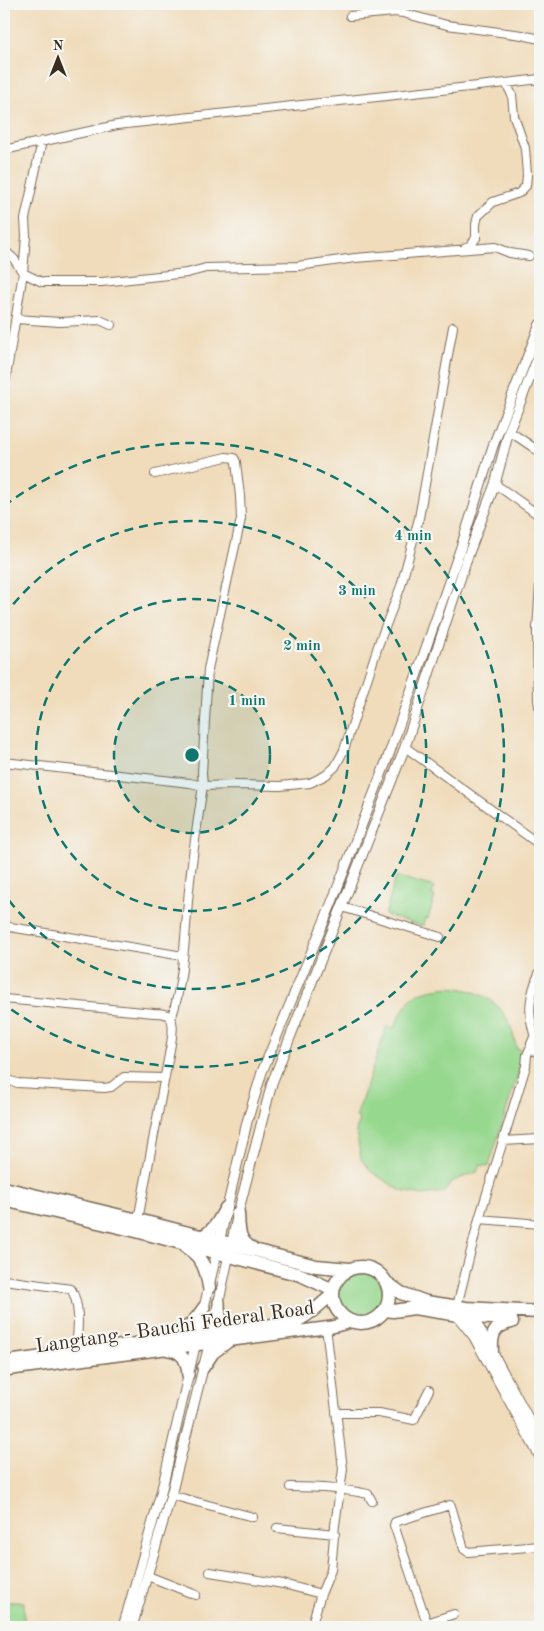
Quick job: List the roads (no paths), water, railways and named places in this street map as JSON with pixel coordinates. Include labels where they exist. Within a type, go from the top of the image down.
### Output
[{"type":"highway","points":[[4,1188],[201,1237],[218,1247]]},
{"type":"highway","points":[[4,1200],[178,1242],[231,1250],[301,1275],[333,1292]]},
{"type":"highway","points":[[201,1237],[215,1228],[232,1210],[241,1239],[246,1245],[255,1250],[316,1266],[350,1269],[364,1267],[372,1269],[378,1272],[387,1283],[412,1298],[463,1312],[540,1312]]},
{"type":"highway","points":[[178,1242],[202,1260],[208,1287]]},
{"type":"highway","points":[[231,1250],[255,1250]]},
{"type":"highway","points":[[350,1269],[339,1277],[333,1292],[333,1302],[340,1314],[351,1322],[370,1322],[385,1310],[389,1297],[387,1283]]},
{"type":"highway","points":[[385,1310],[393,1311],[414,1308],[540,1320]]},
{"type":"highway","points":[[492,1352],[494,1331],[499,1326],[522,1319]]},
{"type":"main road","name":"Langtang - Bauchi Federal Road","points":[[236,1334],[297,1321],[311,1313],[333,1292]]},
{"type":"main road","points":[[203,1368],[218,1348],[236,1334],[224,1324],[219,1313],[219,1302]]},
{"type":"main road","points":[[165,1339],[192,1324],[204,1307]]},
{"type":"main road","points":[[463,1312],[492,1352],[540,1441]]},
{"type":"main road","points":[[463,1312],[474,1336],[540,1456]]},
{"type":"main road","name":"Langtang - Bauchi Federal Road","points":[[4,1370],[158,1349],[211,1337],[326,1327],[351,1322]]},
{"type":"main road","name":"Langtang - Bauchi Federal Road","points":[[4,1362],[165,1339],[197,1339]]},
{"type":"main road","points":[[158,1349],[172,1350],[182,1355],[188,1365],[188,1375]]},
{"type":"street","points":[[350,16],[403,13],[447,25],[522,34],[540,39]]},
{"type":"street","points":[[4,150],[117,125],[540,79]]},
{"type":"street","points":[[459,250],[470,246],[476,238],[478,216],[493,202],[519,193],[526,186],[525,148],[514,116],[512,95],[506,84]]},
{"type":"street","points":[[4,389],[23,273],[26,236],[25,219],[42,141]]},
{"type":"street","points":[[4,250],[14,259],[23,273],[42,282],[109,282],[186,273],[206,268],[298,266],[355,258],[495,247],[510,253],[530,256]]},
{"type":"street","points":[[16,319],[60,322],[100,320],[111,325]]},
{"type":"street","points":[[132,1627],[171,1495],[211,1337],[231,1250],[232,1210],[247,1122],[262,1072],[332,902],[395,741],[493,446],[540,324]]},
{"type":"street","points":[[4,762],[203,786],[280,786],[310,783],[326,775],[335,767],[344,750],[400,586],[419,518],[453,327]]},
{"type":"street","points":[[123,1627],[162,1493],[218,1247],[232,1210],[272,1083],[404,746],[466,561],[495,484],[509,431],[540,352]]},
{"type":"street","points":[[509,431],[540,452]]},
{"type":"street","points":[[155,474],[226,457],[234,458],[240,496],[241,519],[208,669],[202,772],[203,786],[191,869],[183,956],[177,997],[171,1019]]},
{"type":"street","points":[[495,484],[540,516]]},
{"type":"street","points":[[540,585],[537,629],[538,700],[540,712]]},
{"type":"street","points":[[395,741],[540,845]]},
{"type":"street","points":[[342,907],[440,937]]},
{"type":"street","points":[[4,926],[183,956]]},
{"type":"street","points":[[537,1036],[530,1035],[532,1025],[530,1009],[531,998],[540,971]]},
{"type":"street","points":[[4,999],[154,1013],[167,1015],[171,1019],[173,1025],[172,1044],[138,1220]]},
{"type":"street","points":[[463,1312],[480,1219],[526,1066],[531,1042],[537,1036]]},
{"type":"street","points":[[531,1046],[534,1050],[540,1052]]},
{"type":"street","points":[[526,1066],[540,1052]]},
{"type":"street","points":[[4,1074],[18,1084],[104,1088],[111,1087],[124,1077],[165,1078]]},
{"type":"street","points":[[503,1141],[540,1138]]},
{"type":"street","points":[[480,1219],[540,1224]]},
{"type":"street","points":[[4,1280],[71,1289],[75,1295],[78,1312],[76,1352]]},
{"type":"street","points":[[311,1627],[321,1594],[332,1570],[343,1469],[326,1327]]},
{"type":"street","points":[[336,1413],[379,1413],[414,1420],[429,1390]]},
{"type":"street","points":[[290,1487],[324,1487],[350,1490],[368,1494],[372,1501]]},
{"type":"street","points":[[162,1493],[253,1517]]},
{"type":"street","points":[[454,1614],[430,1622],[426,1620],[398,1538],[395,1522],[450,1506],[464,1549],[468,1552],[540,1546]]},
{"type":"street","points":[[277,1528],[335,1534]]},
{"type":"street","points":[[210,1572],[283,1584],[321,1594]]},
{"type":"street","points":[[148,1576],[196,1595]]}]
